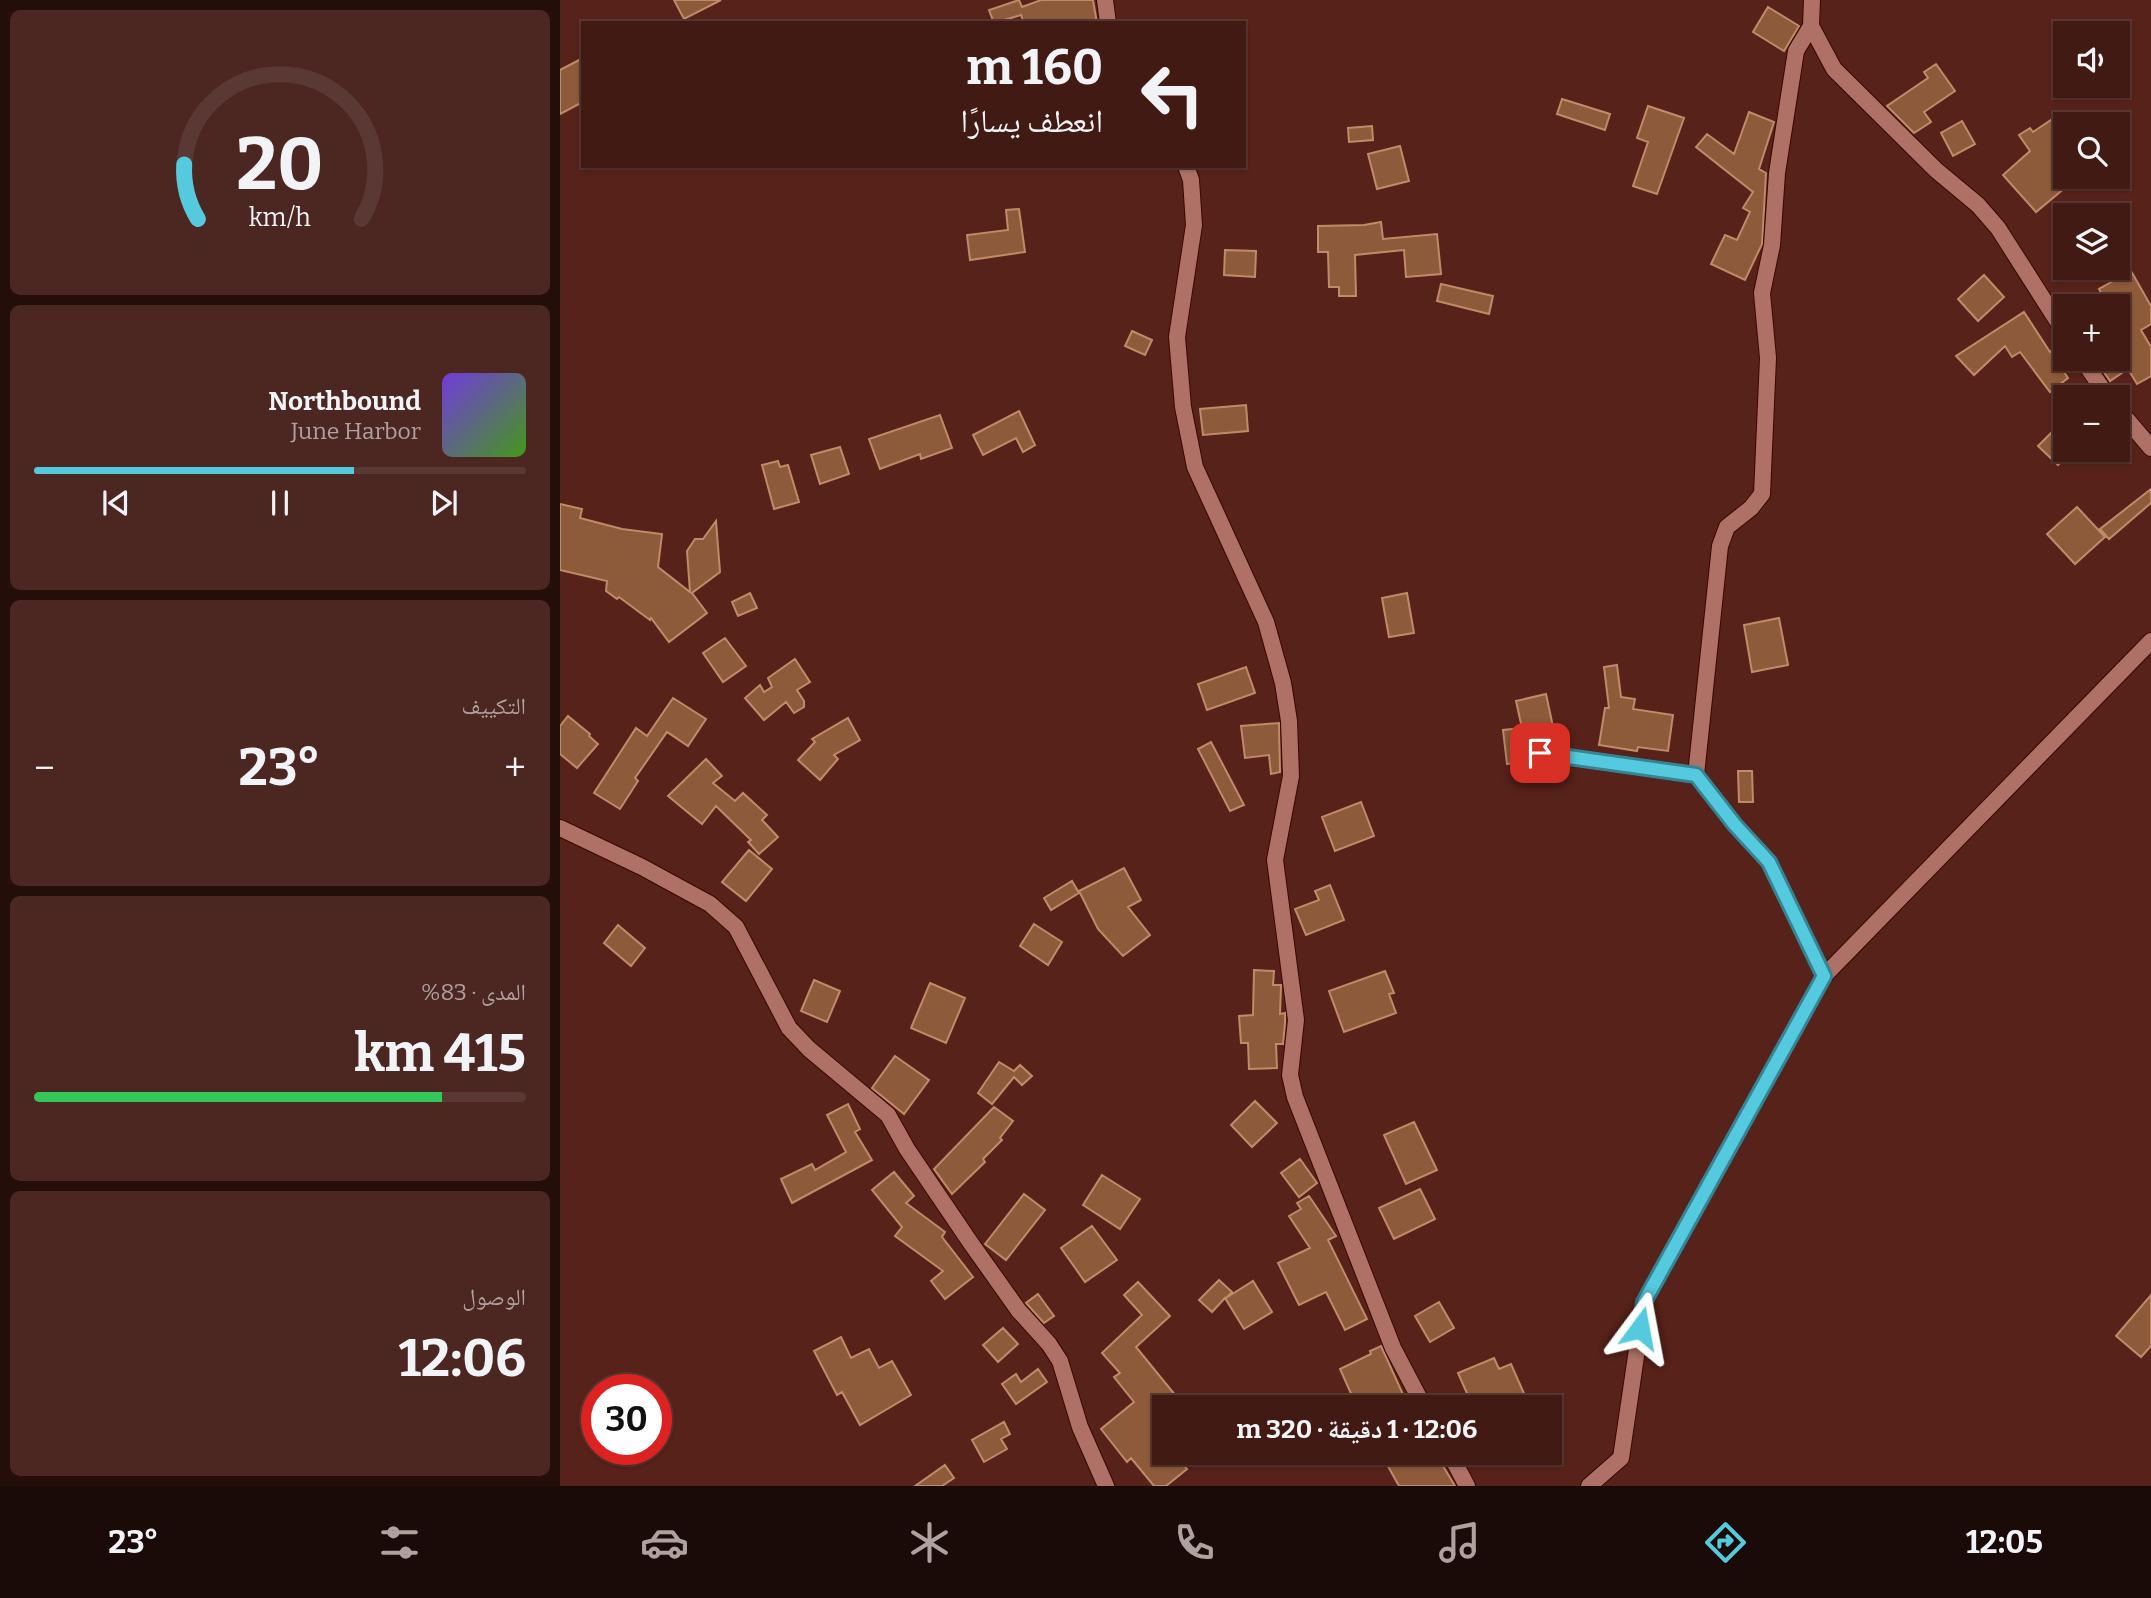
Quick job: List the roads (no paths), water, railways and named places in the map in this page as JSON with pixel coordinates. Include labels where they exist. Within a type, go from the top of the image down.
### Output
[{"type":"street","points":[[1105,0],[1108,21]]},
{"type":"street","points":[[1812,0],[1811,26],[1796,51],[1777,173],[1772,245],[1762,293],[1768,358],[1762,494],[1751,508],[1727,527],[1720,546],[1696,775],[1735,825],[1769,862],[1824,976]]},
{"type":"street","points":[[1811,26],[1834,69],[1936,170],[1979,205],[1998,228],[2053,314]]},
{"type":"street","points":[[1187,168],[1191,180],[1194,225],[1177,337],[1183,407],[1195,467],[1266,622],[1283,683],[1289,721],[1291,776],[1275,860],[1296,1020],[1290,1075],[1295,1097],[1393,1348],[1418,1395]]},
{"type":"street","points":[[2130,423],[2151,448]]},
{"type":"street","points":[[1589,1486],[1621,1458],[1644,1302],[1824,976],[2151,641]]},
{"type":"street","points":[[1540,753],[1696,775]]},
{"type":"street","points":[[560,828],[642,867],[710,904],[736,927],[789,1028],[809,1049],[888,1115],[907,1149],[1018,1311],[1049,1344],[1060,1361],[1080,1427],[1106,1486]]},
{"type":"street","points":[[1456,1465],[1467,1486]]}]
